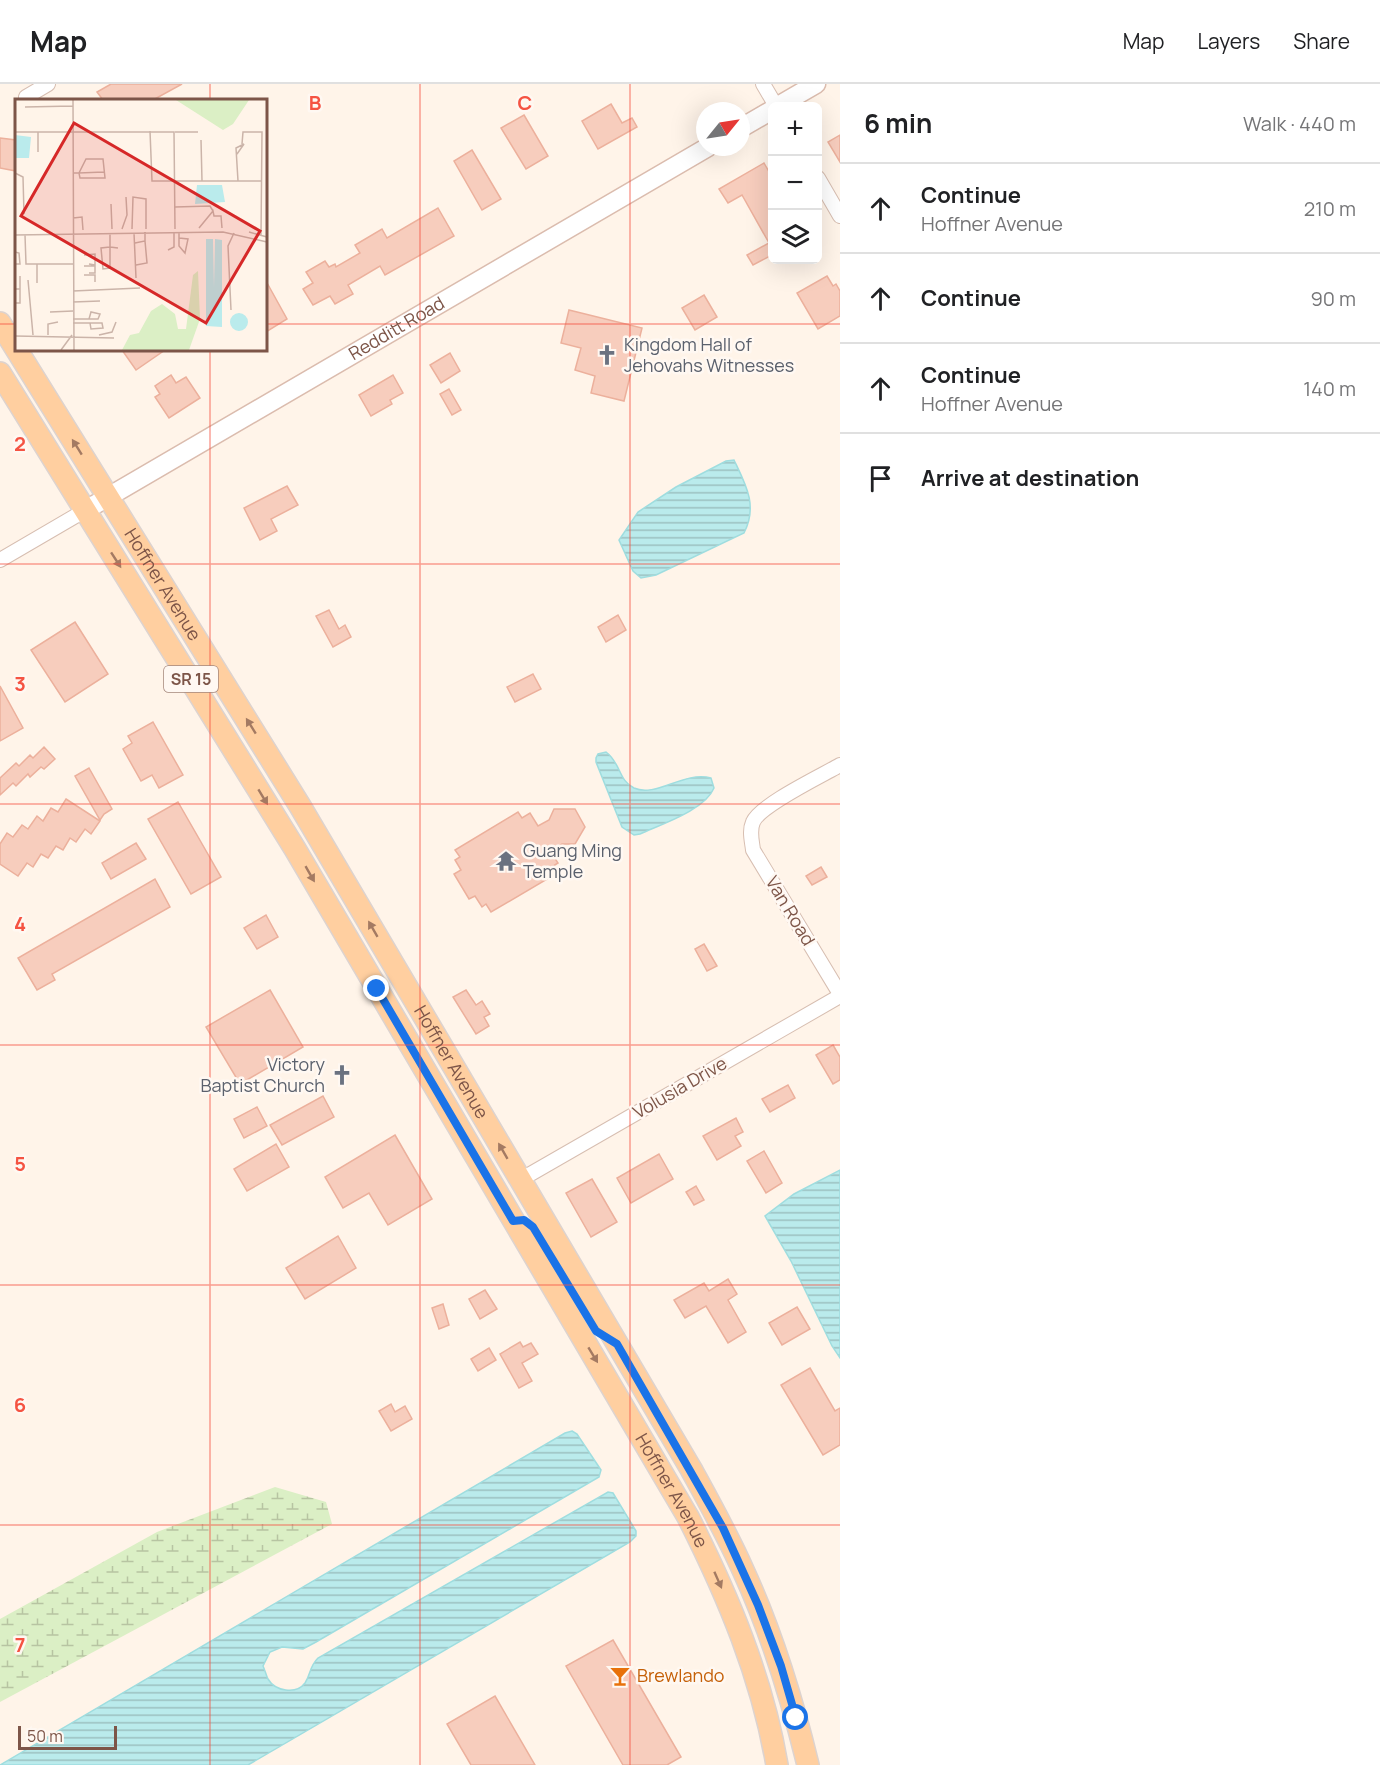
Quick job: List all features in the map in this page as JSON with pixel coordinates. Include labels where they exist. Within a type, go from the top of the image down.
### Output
[{"type":"main road","name":"Hoffner Avenue","points":[[0,324],[15,348]]},
{"type":"main road","name":"Hoffner Avenue","points":[[17,351],[311,824],[691,1469],[744,1571],[781,1666],[808,1765]]},
{"type":"main road","name":"Hoffner Avenue","points":[[0,373],[238,755],[688,1517],[732,1612],[753,1666],[775,1755],[784,1765]]},
{"type":"main road","points":[[238,755],[257,762],[267,770],[300,820],[311,824]]},
{"type":"main road","points":[[335,917],[353,928],[375,964],[404,982]]},
{"type":"main road","points":[[432,1083],[451,1095],[499,1175],[506,1179],[520,1180]]},
{"type":"main road","points":[[513,1221],[524,1220],[533,1227],[596,1331],[617,1344]]},
{"type":"street","points":[[26,97],[48,84]]},
{"type":"street","points":[[763,84],[772,102]]},
{"type":"street","points":[[785,102],[816,84]]},
{"type":"street","points":[[750,123],[768,112]]},
{"type":"street","name":"Redditt Road","points":[[84,510],[696,154]]},
{"type":"street","points":[[822,185],[840,216]]},
{"type":"street","points":[[0,560],[84,510]]},
{"type":"street","name":"Van Road","points":[[840,765],[758,814],[752,824],[751,836],[753,850],[840,995]]},
{"type":"street","name":"Volusia Drive","points":[[520,1180],[840,995]]},
{"type":"green space","points":[[275,1487],[326,1502],[332,1524],[0,1702],[0,1619],[157,1532]]},
{"type":"water","points":[[734,460],[749,496],[750,514],[744,533],[656,575],[641,578],[633,571],[619,540],[638,512],[676,487],[726,461]]},
{"type":"water","points":[[606,752],[611,756],[625,781],[634,788],[651,790],[690,778],[701,777],[711,778],[714,788],[702,803],[692,810],[634,835],[622,827],[596,762],[598,754]]},
{"type":"water","points":[[840,1170],[840,1358],[791,1261],[765,1216],[794,1194]]},
{"type":"water","points":[[572,1431],[577,1434],[601,1470],[599,1477],[303,1649],[282,1647],[270,1652],[263,1666],[268,1679],[280,1689],[291,1690],[301,1687],[318,1658],[608,1492],[613,1493],[636,1531],[636,1536],[630,1542],[248,1765],[0,1765],[565,1433]]},
{"type":"building","points":[[111,84],[182,84],[155,99],[102,99],[97,92]]},
{"type":"building","points":[[611,104],[622,123],[632,118],[637,127],[598,149],[582,121]]},
{"type":"building","points":[[524,115],[548,156],[526,169],[501,128]]},
{"type":"building","points":[[840,135],[840,162],[828,142]]},
{"type":"building","points":[[0,138],[15,140],[15,171],[0,168]]},
{"type":"building","points":[[472,150],[501,199],[482,210],[454,161]]},
{"type":"building","points":[[764,163],[768,170],[768,241],[742,195],[728,203],[719,189]]},
{"type":"building","points":[[438,208],[454,236],[385,275],[380,266],[348,285],[353,294],[335,304],[330,296],[313,305],[303,289],[313,283],[306,272],[325,261],[329,267],[335,264],[336,267],[360,253],[355,245],[382,229],[387,238]]},
{"type":"building","points":[[768,244],[768,257],[753,265],[747,255]]},
{"type":"building","points":[[827,276],[833,286],[836,284],[840,291],[840,316],[818,329],[797,293]]},
{"type":"building","points":[[267,283],[287,319],[267,331]]},
{"type":"building","points":[[704,295],[717,317],[695,330],[682,308]]},
{"type":"building","name":"Kingdom Hall of Jehovahs Witnesses","points":[[569,310],[642,328],[624,401],[591,393],[595,376],[575,370],[581,348],[561,343]]},
{"type":"building","points":[[123,351],[164,351],[136,370]]},
{"type":"building","points":[[450,353],[460,371],[441,383],[430,365]]},
{"type":"building","points":[[171,375],[176,383],[186,377],[200,398],[169,418],[155,397],[160,394],[155,386]]},
{"type":"building","points":[[393,375],[403,393],[390,400],[392,404],[371,416],[359,395]]},
{"type":"building","points":[[449,389],[461,410],[452,415],[440,394]]},
{"type":"building","points":[[287,486],[298,505],[271,519],[277,531],[260,540],[244,508]]},
{"type":"building","points":[[329,610],[339,629],[345,625],[351,637],[333,647],[316,616]]},
{"type":"building","points":[[618,615],[626,630],[606,642],[598,627]]},
{"type":"building","points":[[75,622],[108,674],[65,702],[31,650]]},
{"type":"building","points":[[533,674],[541,689],[515,702],[507,687]]},
{"type":"building","points":[[0,686],[23,728],[0,741]]},
{"type":"building","points":[[153,722],[183,775],[159,788],[152,775],[141,781],[123,749],[132,743],[128,736]]},
{"type":"building","points":[[44,747],[55,759],[30,777],[28,774],[16,786],[13,783],[0,795],[0,778],[16,763],[19,766],[30,755],[33,758]]},
{"type":"building","points":[[89,768],[112,809],[100,820],[75,776]]},
{"type":"building","points":[[66,799],[100,821],[91,834],[85,829],[76,842],[70,838],[63,850],[56,846],[48,858],[41,854],[33,867],[27,863],[18,876],[0,864],[0,844],[7,833],[13,837],[22,825],[28,829],[37,816],[43,821],[51,808],[58,812]]},
{"type":"building","points":[[178,802],[221,877],[191,894],[148,819]]},
{"type":"building","name":"Guang Ming Temple","points":[[554,809],[575,809],[585,827],[575,844],[562,844],[550,851],[558,863],[550,868],[554,875],[491,912],[486,904],[482,907],[475,896],[469,899],[454,874],[461,870],[455,860],[460,857],[455,850],[518,812],[522,818],[530,813],[538,826],[549,820]]},
{"type":"building","points":[[136,843],[146,859],[111,879],[102,863]]},
{"type":"building","points":[[821,867],[827,877],[812,885],[806,876]]},
{"type":"building","points":[[155,879],[170,907],[52,974],[55,980],[37,990],[18,958]]},
{"type":"building","points":[[266,915],[278,937],[257,949],[244,928]]},
{"type":"building","points":[[704,944],[717,966],[707,971],[695,949]]},
{"type":"building","points":[[270,990],[303,1047],[240,1084],[206,1027]]},
{"type":"building","points":[[466,990],[476,1005],[482,1001],[490,1014],[484,1017],[489,1026],[476,1034],[453,997]]},
{"type":"building","points":[[833,1045],[840,1057],[840,1080],[833,1084],[816,1055]]},
{"type":"building","points":[[788,1085],[795,1098],[770,1112],[762,1099]]},
{"type":"building","points":[[323,1096],[334,1117],[282,1145],[270,1125]]},
{"type":"building","points":[[257,1107],[267,1126],[244,1138],[234,1119]]},
{"type":"building","points":[[736,1118],[743,1132],[735,1136],[741,1146],[717,1160],[703,1136]]},
{"type":"building","points":[[395,1135],[432,1199],[388,1225],[369,1193],[343,1208],[325,1177]]},
{"type":"building","points":[[276,1144],[289,1167],[247,1191],[234,1169]]},
{"type":"building","points":[[764,1151],[782,1183],[766,1193],[747,1161]]},
{"type":"building","points":[[659,1154],[673,1179],[631,1203],[617,1178]]},
{"type":"building","points":[[592,1179],[617,1222],[591,1237],[566,1193]]},
{"type":"building","points":[[696,1186],[704,1200],[694,1205],[686,1192]]},
{"type":"building","points":[[338,1236],[356,1268],[305,1299],[286,1268]]},
{"type":"building","points":[[728,1279],[737,1294],[728,1300],[746,1332],[728,1343],[706,1306],[685,1318],[674,1300],[704,1283],[709,1291]]},
{"type":"building","points":[[485,1290],[497,1309],[480,1319],[469,1299]]},
{"type":"building","points":[[443,1304],[449,1325],[439,1329],[432,1308]]},
{"type":"building","points":[[797,1307],[810,1329],[782,1345],[769,1323]]},
{"type":"building","points":[[520,1342],[523,1347],[531,1343],[538,1354],[522,1363],[532,1381],[519,1388],[500,1354]]},
{"type":"building","points":[[489,1348],[496,1360],[478,1371],[471,1359]]},
{"type":"building","points":[[810,1368],[835,1411],[840,1408],[840,1445],[823,1455],[781,1385]]},
{"type":"building","points":[[391,1404],[395,1412],[405,1406],[412,1419],[391,1431],[379,1411]]},
{"type":"building","points":[[613,1640],[681,1757],[667,1765],[623,1765],[566,1666]]},
{"type":"building","points":[[495,1696],[535,1765],[471,1765],[447,1724]]},
{"type":"place","name":"Kingdom Hall of Jehovahs Witnesses","points":[[607,355]]},
{"type":"place","name":"Guang Ming Temple","points":[[506,861]]},
{"type":"place","name":"Victory Baptist Church","points":[[342,1075]]},
{"type":"place","name":"Brewlando","points":[[620,1676]]},
{"type":"route","points":[[377,989],[513,1221],[524,1220],[533,1227],[596,1331],[617,1344],[691,1469],[744,1571],[781,1666],[796,1718]]}]
